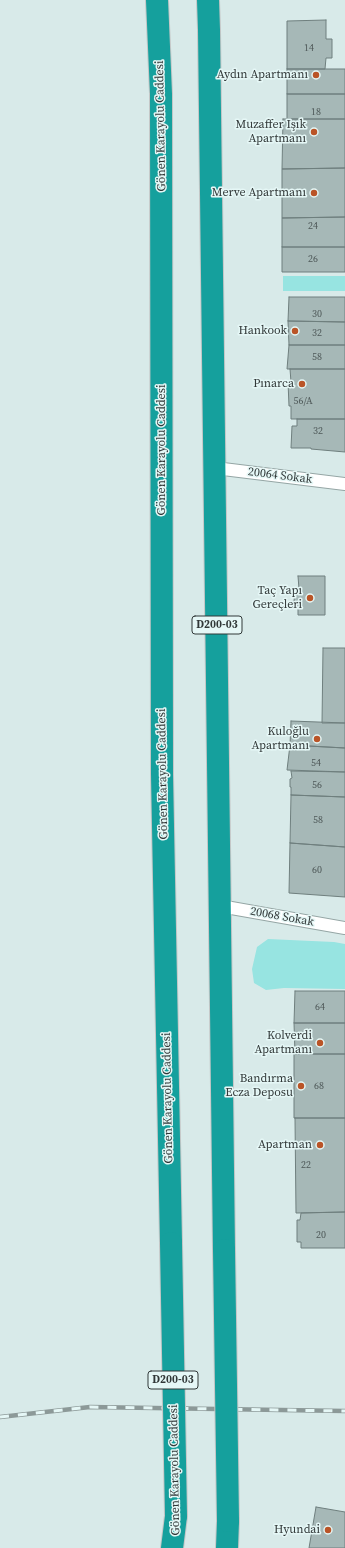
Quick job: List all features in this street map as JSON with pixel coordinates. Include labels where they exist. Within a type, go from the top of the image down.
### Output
[{"type":"highway","name":"Gönen Karayolu Caddesi","points":[[157,0],[161,94],[162,774],[176,1548]]},
{"type":"highway","name":"D200-03","points":[[208,0],[228,1548]]},
{"type":"highway","name":"D200-03","points":[[172,1548],[176,1516]]},
{"type":"lane","name":"20064 Sokak","points":[[215,468],[345,484]]},
{"type":"lane","name":"20068 Sokak","points":[[220,906],[345,928]]},
{"type":"shaded area","points":[[283,276],[345,276],[345,291],[283,291]]},
{"type":"shaded area","points":[[268,939],[334,942],[345,944],[345,989],[284,988],[266,990],[254,983],[252,969],[257,947]]},
{"type":"building","points":[[326,20],[326,39],[332,39],[332,58],[326,58],[325,69],[287,69],[287,21]]},
{"type":"building","name":"Aydın Apartmanı","points":[[287,69],[345,69],[345,94],[287,94]]},
{"type":"building","points":[[287,94],[345,94],[345,119],[287,119]]},
{"type":"building","name":"Muzaffer Işık Apartmanı","points":[[283,119],[345,119],[345,168],[282,169]]},
{"type":"building","name":"Merve Apartmanı","points":[[345,168],[345,217],[282,218],[282,169]]},
{"type":"building","points":[[345,217],[345,247],[282,247],[282,218]]},
{"type":"building","points":[[282,247],[345,247],[345,272],[282,272]]},
{"type":"building","points":[[289,297],[345,297],[345,322],[288,321]]},
{"type":"building","points":[[288,321],[345,322],[345,345],[289,345]]},
{"type":"building","points":[[289,345],[345,345],[345,369],[287,369]]},
{"type":"building","points":[[290,369],[345,369],[345,419],[291,419],[288,382],[291,382]]},
{"type":"building","points":[[297,419],[345,419],[345,452],[311,448],[291,448],[292,426],[297,426]]},
{"type":"building","name":"Taç Yapı Gereçleri","points":[[298,576],[325,576],[325,615],[298,615],[298,602],[294,602],[295,588],[299,589]]},
{"type":"building","points":[[323,648],[345,648],[345,723],[322,723]]},
{"type":"building","name":"Kuloğlu Apartmanı","points":[[291,721],[345,723],[345,748],[290,745]]},
{"type":"building","points":[[290,745],[345,748],[345,772],[287,770]]},
{"type":"building","points":[[291,771],[345,772],[345,797],[291,795]]},
{"type":"building","points":[[291,795],[345,797],[345,847],[290,843]]},
{"type":"building","points":[[290,843],[345,847],[345,897],[289,893]]},
{"type":"building","points":[[295,991],[345,991],[345,1023],[294,1023]]},
{"type":"building","name":"Kolverdi Apartmanı","points":[[294,1023],[345,1023],[345,1054],[295,1054]]},
{"type":"building","name":"Apartman","points":[[294,1054],[345,1054],[345,1118],[294,1118]]},
{"type":"building","name":"Apartman","points":[[295,1118],[345,1118],[345,1212],[296,1213]]},
{"type":"building","points":[[345,1212],[345,1248],[301,1248],[301,1242],[297,1242],[297,1220],[300,1220],[301,1213]]},
{"type":"building","name":"Hyundai","points":[[316,1507],[345,1512],[345,1548],[309,1548]]},
{"type":"railway","points":[[0,1417],[90,1407],[345,1411]]},
{"type":"place","name":"Aydın Apartmanı","points":[[316,75]]},
{"type":"place","name":"Muzaffer Işık Apartmanı","points":[[314,132]]},
{"type":"place","name":"Merve Apartmanı","points":[[314,193]]},
{"type":"place","name":"Hankook","points":[[295,331]]},
{"type":"place","name":"Pınarca","points":[[302,384]]},
{"type":"place","name":"Taç Yapı Gereçleri","points":[[310,598]]},
{"type":"place","name":"Kuloğlu Apartmanı","points":[[317,739]]},
{"type":"place","name":"Kolverdi Apartmanı","points":[[320,1043]]},
{"type":"place","name":"Bandırma Ecza Deposu","points":[[301,1086]]},
{"type":"place","name":"Apartman","points":[[320,1145]]},
{"type":"place","name":"Hyundai","points":[[328,1530]]}]
